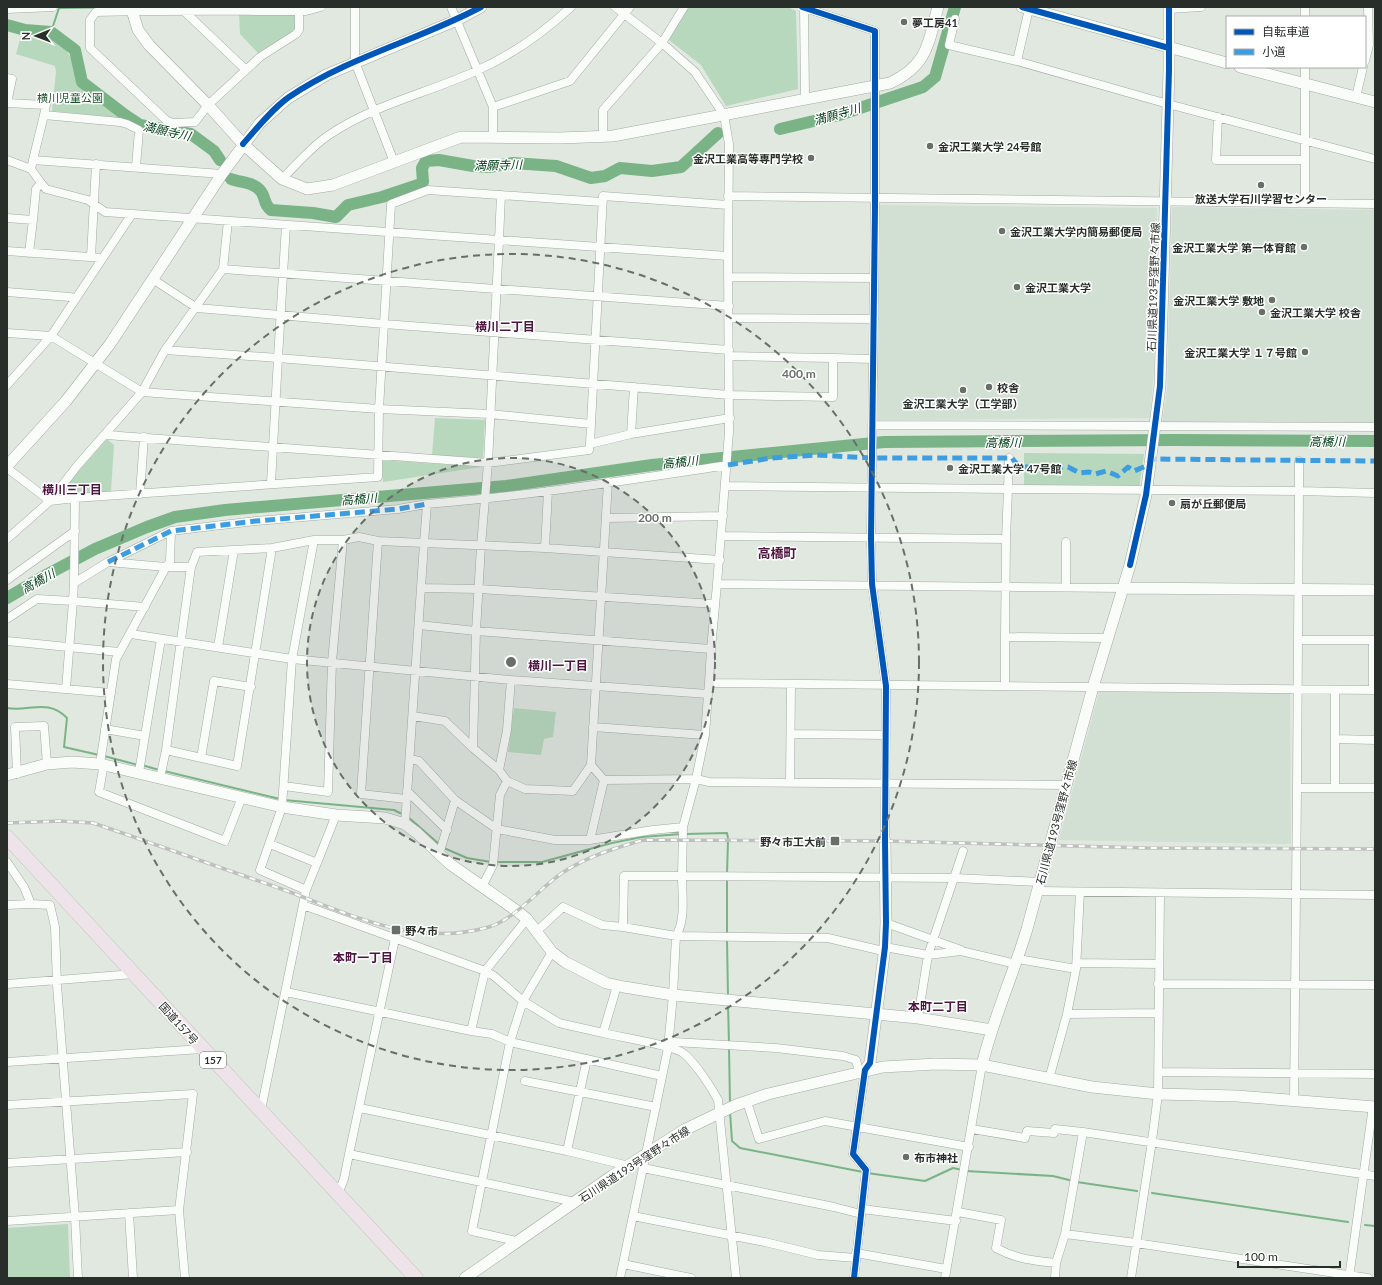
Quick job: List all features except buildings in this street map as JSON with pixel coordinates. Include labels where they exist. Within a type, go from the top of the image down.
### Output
[{"type":"highway","name":"国道157号","points":[[9,840],[416,1278]]},
{"type":"street","points":[[7,9],[53,7]]},
{"type":"street","points":[[299,11],[299,30],[296,34],[260,57],[208,105],[194,122],[174,123],[167,121],[90,48],[90,20],[96,12],[131,9],[237,9],[299,11],[322,7]]},
{"type":"street","points":[[355,7],[355,62],[394,162]]},
{"type":"street","points":[[451,7],[493,107],[493,136]]},
{"type":"street","points":[[481,7],[457,20],[326,75],[288,98],[260,124],[243,144],[222,174],[154,280],[95,364],[66,401],[7,467],[50,501],[271,483],[378,477],[379,409],[391,204],[428,190],[602,202]]},
{"type":"street","points":[[282,179],[312,148],[328,135],[375,111],[477,71],[527,44],[571,7]]},
{"type":"street","points":[[614,7],[662,43],[695,72],[724,115],[729,144],[728,306],[730,418],[724,516],[711,649],[705,735],[683,832],[682,908],[679,931],[676,936],[674,995],[668,1048],[620,1278]]},
{"type":"street","points":[[493,107],[570,81],[630,7]]},
{"type":"street","points":[[602,137],[603,110],[662,43],[684,7]]},
{"type":"street","points":[[805,98],[803,7],[875,31],[875,198],[871,538],[872,584],[886,686],[886,923],[870,1063],[862,1071]]},
{"type":"street","points":[[131,9],[138,30],[148,45],[208,105],[243,144],[282,179],[307,189],[333,185],[460,136],[602,137],[724,115],[805,98],[875,91],[906,75],[918,65],[925,52],[938,7]]},
{"type":"street","points":[[1169,8],[1201,7]]},
{"type":"street","points":[[1366,59],[1372,47],[1368,7]]},
{"type":"street","points":[[1017,61],[1026,8],[1226,64]]},
{"type":"street","name":"石川県道193号窪野々市線","points":[[465,1278],[516,1241],[684,1130],[727,1110],[768,1094],[862,1071],[908,1064],[982,1065],[992,1030],[1017,962],[1039,886],[1107,638],[1130,565],[1146,490],[1160,386],[1166,201],[1169,8]]},
{"type":"street","points":[[183,9],[246,70]]},
{"type":"street","points":[[955,19],[949,45],[1017,61],[1168,104],[1218,116],[1375,159]]},
{"type":"street","points":[[1244,68],[1375,102]]},
{"type":"street","points":[[1304,203],[1304,160],[1306,140],[1305,68]]},
{"type":"street","points":[[1356,97],[1363,68]]},
{"type":"street","points":[[7,78],[12,78],[7,103],[46,105],[31,169]]},
{"type":"street","points":[[44,115],[120,122],[139,130],[136,167]]},
{"type":"street","points":[[1218,116],[1216,160],[1304,160]]},
{"type":"street","points":[[7,160],[31,169],[46,190],[88,200],[105,212],[728,256]]},
{"type":"street","points":[[33,160],[222,174]]},
{"type":"street","points":[[91,257],[96,164]]},
{"type":"street","points":[[30,252],[36,189],[41,183]]},
{"type":"street","points":[[472,748],[476,676],[476,631],[488,466],[501,195]]},
{"type":"street","points":[[106,435],[378,455],[488,466],[589,450],[594,384],[603,196],[728,200],[875,198],[1375,204]]},
{"type":"street","points":[[7,385],[10,378],[51,336],[132,214]]},
{"type":"street","points":[[7,218],[33,220]]},
{"type":"street","points":[[7,539],[50,501],[77,466],[106,435],[142,392],[166,350],[223,269],[228,221]]},
{"type":"street","points":[[271,483],[286,224]]},
{"type":"street","points":[[7,251],[103,258]]},
{"type":"street","points":[[223,269],[728,306]]},
{"type":"street","points":[[729,276],[874,278]]},
{"type":"street","points":[[154,280],[197,308],[384,324],[596,339],[729,353],[873,359]]},
{"type":"street","points":[[7,292],[70,296],[75,300]]},
{"type":"street","points":[[729,318],[874,319]]},
{"type":"street","points":[[7,333],[51,336],[142,392],[379,409],[490,414],[591,424]]},
{"type":"street","points":[[166,350],[729,395],[832,397],[833,358]]},
{"type":"street","points":[[631,434],[634,387]]},
{"type":"street","points":[[590,444],[631,434],[730,418]]},
{"type":"street","points":[[872,425],[1375,426]]},
{"type":"street","points":[[140,494],[144,437]]},
{"type":"street","points":[[1005,685],[1006,539],[1009,458]]},
{"type":"street","points":[[1294,1101],[1299,461]]},
{"type":"street","points":[[74,581],[108,562],[171,532],[256,521],[398,509],[427,504],[486,499],[728,465]]},
{"type":"street","points":[[413,716],[445,721],[472,748],[499,770],[507,781],[525,789],[573,791],[590,765],[594,727],[595,686],[608,482]]},
{"type":"street","points":[[726,486],[1375,493]]},
{"type":"street","points":[[545,548],[548,491]]},
{"type":"street","points":[[66,689],[74,581],[75,498]]},
{"type":"street","points":[[427,504],[406,819],[418,833],[482,887],[527,919],[552,952],[565,962],[606,982],[618,986],[674,995],[876,1013],[992,1030]]},
{"type":"street","points":[[606,518],[724,516]]},
{"type":"street","points":[[7,580],[75,531]]},
{"type":"street","points":[[171,532],[170,562],[166,566],[131,634],[116,659],[100,758],[103,769],[99,792],[225,841],[242,797]]},
{"type":"street","points":[[722,536],[1006,539]]},
{"type":"street","points":[[161,772],[166,750],[191,567],[197,552],[272,548],[314,540],[343,540],[359,537],[378,541],[545,548],[604,554],[720,560]]},
{"type":"street","points":[[306,890],[260,870],[270,844],[282,803],[292,659],[314,540]]},
{"type":"street","points":[[284,786],[328,792],[332,662],[343,540]]},
{"type":"street","points":[[378,541],[361,794],[407,795],[447,830]]},
{"type":"street","points":[[1066,542],[1066,587]]},
{"type":"street","points":[[166,750],[237,766],[251,687],[272,548]]},
{"type":"street","points":[[218,648],[234,550]]},
{"type":"street","points":[[108,562],[191,567]]},
{"type":"street","points":[[717,584],[872,584],[1006,587],[1375,590]]},
{"type":"street","points":[[422,588],[479,589],[715,604]]},
{"type":"street","points":[[7,619],[37,599],[145,607]]},
{"type":"street","points":[[419,625],[476,631],[711,649]]},
{"type":"street","points":[[131,634],[292,659],[369,665],[416,672],[708,694]]},
{"type":"street","points":[[1005,638],[1107,638]]},
{"type":"street","points":[[140,767],[161,639]]},
{"type":"street","points":[[709,683],[1374,690],[1374,640],[1298,640]]},
{"type":"street","points":[[7,641],[119,652]]},
{"type":"street","points":[[499,770],[507,730],[511,680]]},
{"type":"street","points":[[200,758],[214,681],[251,687]]},
{"type":"street","points":[[7,684],[111,694]]},
{"type":"street","points":[[790,782],[791,685]]},
{"type":"street","points":[[1335,690],[1335,788]]},
{"type":"street","points":[[47,764],[44,726],[15,728],[12,775],[47,764],[100,758],[161,772],[242,797],[282,803],[336,815],[406,819]]},
{"type":"street","points":[[594,727],[705,735]]},
{"type":"street","points":[[105,729],[145,736]]},
{"type":"street","points":[[791,734],[886,735]]},
{"type":"street","points":[[1335,740],[1375,740]]},
{"type":"street","points":[[410,759],[419,761],[455,800],[497,829],[555,840],[590,840],[653,830],[683,832]]},
{"type":"street","points":[[590,765],[604,780],[696,779],[709,782],[1066,785]]},
{"type":"street","points":[[590,840],[604,780]]},
{"type":"street","points":[[482,887],[494,862],[500,795],[507,781]]},
{"type":"street","points":[[1296,788],[1375,788]]},
{"type":"street","points":[[440,853],[455,800]]},
{"type":"street","points":[[260,1110],[286,992],[306,890],[336,815]]},
{"type":"street","points":[[270,844],[317,863]]},
{"type":"street","points":[[918,1018],[928,955],[963,851]]},
{"type":"street","points":[[7,862],[24,887],[31,904]]},
{"type":"street","points":[[623,927],[624,876],[955,878],[1039,886],[1080,892],[1375,895]]},
{"type":"street","points":[[1049,1079],[1067,1014],[1077,966],[1080,892]]},
{"type":"street","points":[[1131,1278],[1158,1094],[1160,893]]},
{"type":"street","points":[[7,905],[50,905],[56,927],[56,981],[75,1217],[78,1278]]},
{"type":"street","points":[[303,905],[485,971],[494,976],[523,1001],[559,1023],[668,1048],[683,1053],[708,1082],[718,1100],[727,1110],[726,1184],[733,1236],[736,1278]]},
{"type":"street","points":[[537,931],[563,907],[602,925],[676,936],[828,938],[884,949],[928,955],[961,951]]},
{"type":"street","points":[[471,1031],[485,971],[527,919]]},
{"type":"street","points":[[886,923],[933,939],[961,951],[1017,962],[1077,966],[1159,964]]},
{"type":"street","points":[[338,1194],[344,1179],[360,1108],[395,939]]},
{"type":"street","points":[[516,1241],[472,1231],[510,1042],[523,1001],[552,952]]},
{"type":"street","points":[[7,984],[134,974]]},
{"type":"street","points":[[1158,984],[1375,984]]},
{"type":"street","points":[[603,1033],[618,986]]},
{"type":"street","points":[[286,992],[471,1031],[492,1034],[510,1042],[662,1076]]},
{"type":"street","points":[[1067,1014],[1158,1013]]},
{"type":"street","points":[[668,1048],[674,1042],[776,1048],[844,1056],[856,1060],[862,1071],[858,1127],[853,1154],[866,1173],[854,1278]]},
{"type":"street","points":[[7,1062],[202,1049]]},
{"type":"street","points":[[566,1151],[587,1059]]},
{"type":"street","points":[[945,1278],[958,1212],[982,1065],[1092,1087],[1158,1094],[1236,1096],[1374,1106],[1349,1277]]},
{"type":"street","points":[[1159,1072],[1375,1074]]},
{"type":"street","points":[[525,1081],[656,1107]]},
{"type":"street","points":[[7,1106],[193,1094],[179,1210],[185,1278]]},
{"type":"street","points":[[747,1102],[759,1139],[825,1121],[969,1147]]},
{"type":"street","points":[[360,1108],[566,1151],[629,1166]]},
{"type":"street","points":[[972,1129],[1025,1138],[1027,1132],[1054,1133],[1055,1128],[1152,1141],[1375,1176]]},
{"type":"street","points":[[1055,1278],[1056,1263],[1065,1234],[1083,1132]]},
{"type":"street","points":[[7,1164],[187,1152]]},
{"type":"street","points":[[349,1154],[574,1202]]},
{"type":"street","points":[[643,1168],[834,1207],[956,1221]]},
{"type":"street","points":[[7,1221],[179,1210]]},
{"type":"street","points":[[958,1212],[1001,1220],[996,1248],[1008,1255],[1027,1260],[1056,1263]]},
{"type":"street","points":[[130,1214],[133,1278]]},
{"type":"street","points":[[633,1216],[818,1255],[856,1256],[946,1269]]},
{"type":"street","points":[[1065,1234],[1136,1243],[1349,1277],[1368,1278]]},
{"type":"street","points":[[623,1264],[691,1278]]},
{"type":"shaded area","name":"金沢工業大学","points":[[880,205],[1157,208],[1154,366],[1150,418],[876,420]]},
{"type":"shaded area","name":"金沢工業大学 敷地","points":[[1172,207],[1375,210],[1375,422],[1162,423],[1167,391]]},
{"type":"shaded area","points":[[1099,692],[1290,693],[1291,844],[1059,840]]},
{"type":"green space","points":[[687,7],[788,7],[796,11],[798,89],[726,106],[701,65],[669,40]]},
{"type":"green space","points":[[239,14],[297,14],[296,30],[258,53],[240,34]]},
{"type":"green space","name":"横川児童公園","points":[[43,33],[54,38],[64,47],[74,65],[80,83],[122,118],[52,111],[56,72],[55,66],[16,54],[21,36]]},
{"type":"green space","points":[[435,418],[485,420],[483,458],[432,455]]},
{"type":"green space","points":[[107,439],[114,445],[111,491],[55,498]]},
{"type":"green space","points":[[1024,453],[1144,454],[1139,489],[1024,489]]},
{"type":"green space","points":[[382,460],[481,467],[383,482]]},
{"type":"green space","points":[[514,708],[556,712],[553,737],[544,739],[541,755],[508,752]]},
{"type":"green space","points":[[68,1224],[70,1278],[7,1278],[7,1228]]},
{"type":"waterway","points":[[51,32],[59,8],[124,7]]},
{"type":"waterway","name":"満願寺川","points":[[780,129],[839,115],[923,87],[935,77],[955,7]]},
{"type":"waterway","name":"満願寺川","points":[[7,25],[25,30],[51,32],[75,50],[82,82],[125,115],[140,125],[191,134],[214,151],[220,160]]},
{"type":"waterway","name":"満願寺川","points":[[231,179],[248,183],[259,189],[266,204],[271,210],[313,213],[336,217],[348,205],[382,197],[421,184],[423,182],[422,168],[426,161],[439,160],[473,166],[489,167],[513,163],[556,166],[591,178],[605,176],[620,168],[652,171],[681,167],[718,133]]},
{"type":"waterway","name":"高橋川","points":[[7,598],[95,549],[147,527],[175,517],[225,510],[506,486],[652,465],[884,442],[1174,440],[1375,441]]},
{"type":"waterway","points":[[7,708],[15,709],[45,707],[60,712],[67,718],[64,747],[99,755]]},
{"type":"waterway","points":[[104,756],[138,765]]},
{"type":"waterway","points":[[142,765],[159,770]]},
{"type":"waterway","points":[[164,771],[280,799]]},
{"type":"waterway","points":[[284,800],[394,810],[404,815]]},
{"type":"waterway","points":[[408,817],[439,844]]},
{"type":"waterway","points":[[686,834],[727,833],[728,838]]},
{"type":"waterway","points":[[495,862],[542,862],[612,843],[642,837],[681,834]]},
{"type":"waterway","points":[[727,873],[728,841]]},
{"type":"waterway","points":[[444,848],[467,858],[491,862]]},
{"type":"waterway","points":[[727,878],[727,935]]},
{"type":"waterway","points":[[727,940],[728,997]]},
{"type":"waterway","points":[[728,1004],[729,1043]]},
{"type":"waterway","points":[[729,1048],[730,1103]]},
{"type":"waterway","points":[[730,1112],[732,1141],[740,1148],[863,1172]]},
{"type":"waterway","points":[[867,1173],[925,1181],[953,1168],[962,1170]]},
{"type":"waterway","points":[[966,1171],[1053,1176],[1073,1181]]},
{"type":"waterway","points":[[1077,1182],[1137,1191]]},
{"type":"waterway","points":[[1152,1193],[1348,1222]]},
{"type":"waterway","points":[[1365,1225],[1375,1226]]},
{"type":"railway","points":[[7,823],[60,821],[93,823],[380,925],[406,931],[433,934],[461,933],[489,927],[499,923],[517,911],[553,880],[571,867],[622,846],[643,840],[885,841],[1147,848],[1375,849]]},
{"type":"marked path","points":[[728,465],[771,458],[817,455],[872,458],[1012,458],[1019,467],[1068,467],[1080,473],[1089,472],[1095,474],[1106,471],[1118,476],[1128,467],[1134,471],[1146,466],[1151,459],[1375,461]]},
{"type":"marked path","points":[[108,562],[171,531],[256,521],[398,509],[427,504]]},
{"type":"cycle path","points":[[243,144],[277,107],[289,97],[312,83],[359,60],[457,19],[481,7]]},
{"type":"cycle path","points":[[802,7],[875,31],[875,207],[871,538],[872,584],[886,686],[886,923],[885,947],[870,1063],[865,1070],[853,1154],[866,1170],[854,1278]]},
{"type":"cycle path","points":[[1022,7],[1169,48]]},
{"type":"cycle path","points":[[1130,565],[1146,495],[1160,386],[1169,70],[1169,7]]},
{"type":"place","name":"夢工房41","points":[[904,22]]},
{"type":"place","name":"金沢工業大学 24号館","points":[[930,146]]},
{"type":"place","name":"金沢工業高等専門学校","points":[[811,158]]},
{"type":"place","name":"放送大学石川学習センター","points":[[1261,185]]},
{"type":"place","name":"金沢工業大学内簡易郵便局","points":[[1002,231]]},
{"type":"place","name":"金沢工業大学 第一体育館","points":[[1304,247]]},
{"type":"place","name":"金沢工業大学","points":[[1017,287]]},
{"type":"place","name":"金沢工業大学 敷地","points":[[1272,300]]},
{"type":"place","name":"金沢工業大学 校舎","points":[[1262,312]]},
{"type":"place","name":"金沢工業大学 １７号館","points":[[1305,352]]},
{"type":"place","name":"校舎","points":[[989,387]]},
{"type":"place","name":"金沢工業大学（工学部）","points":[[963,390]]},
{"type":"place","name":"金沢工業大学 47号館","points":[[950,468]]},
{"type":"place","name":"扇が丘郵便局","points":[[1172,503]]},
{"type":"place","name":"野々市工大前","points":[[835,841]]},
{"type":"place","name":"野々市","points":[[396,930]]},
{"type":"place","name":"布市神社","points":[[906,1157]]},
{"type":"district","name":"横川二丁目","points":[[505,326]]},
{"type":"district","name":"横川三丁目","points":[[72,489]]},
{"type":"district","name":"高橋町","points":[[777,553]]},
{"type":"district","name":"横川一丁目","points":[[558,665]]},
{"type":"district","name":"本町一丁目","points":[[363,957]]},
{"type":"district","name":"本町二丁目","points":[[938,1006]]}]
